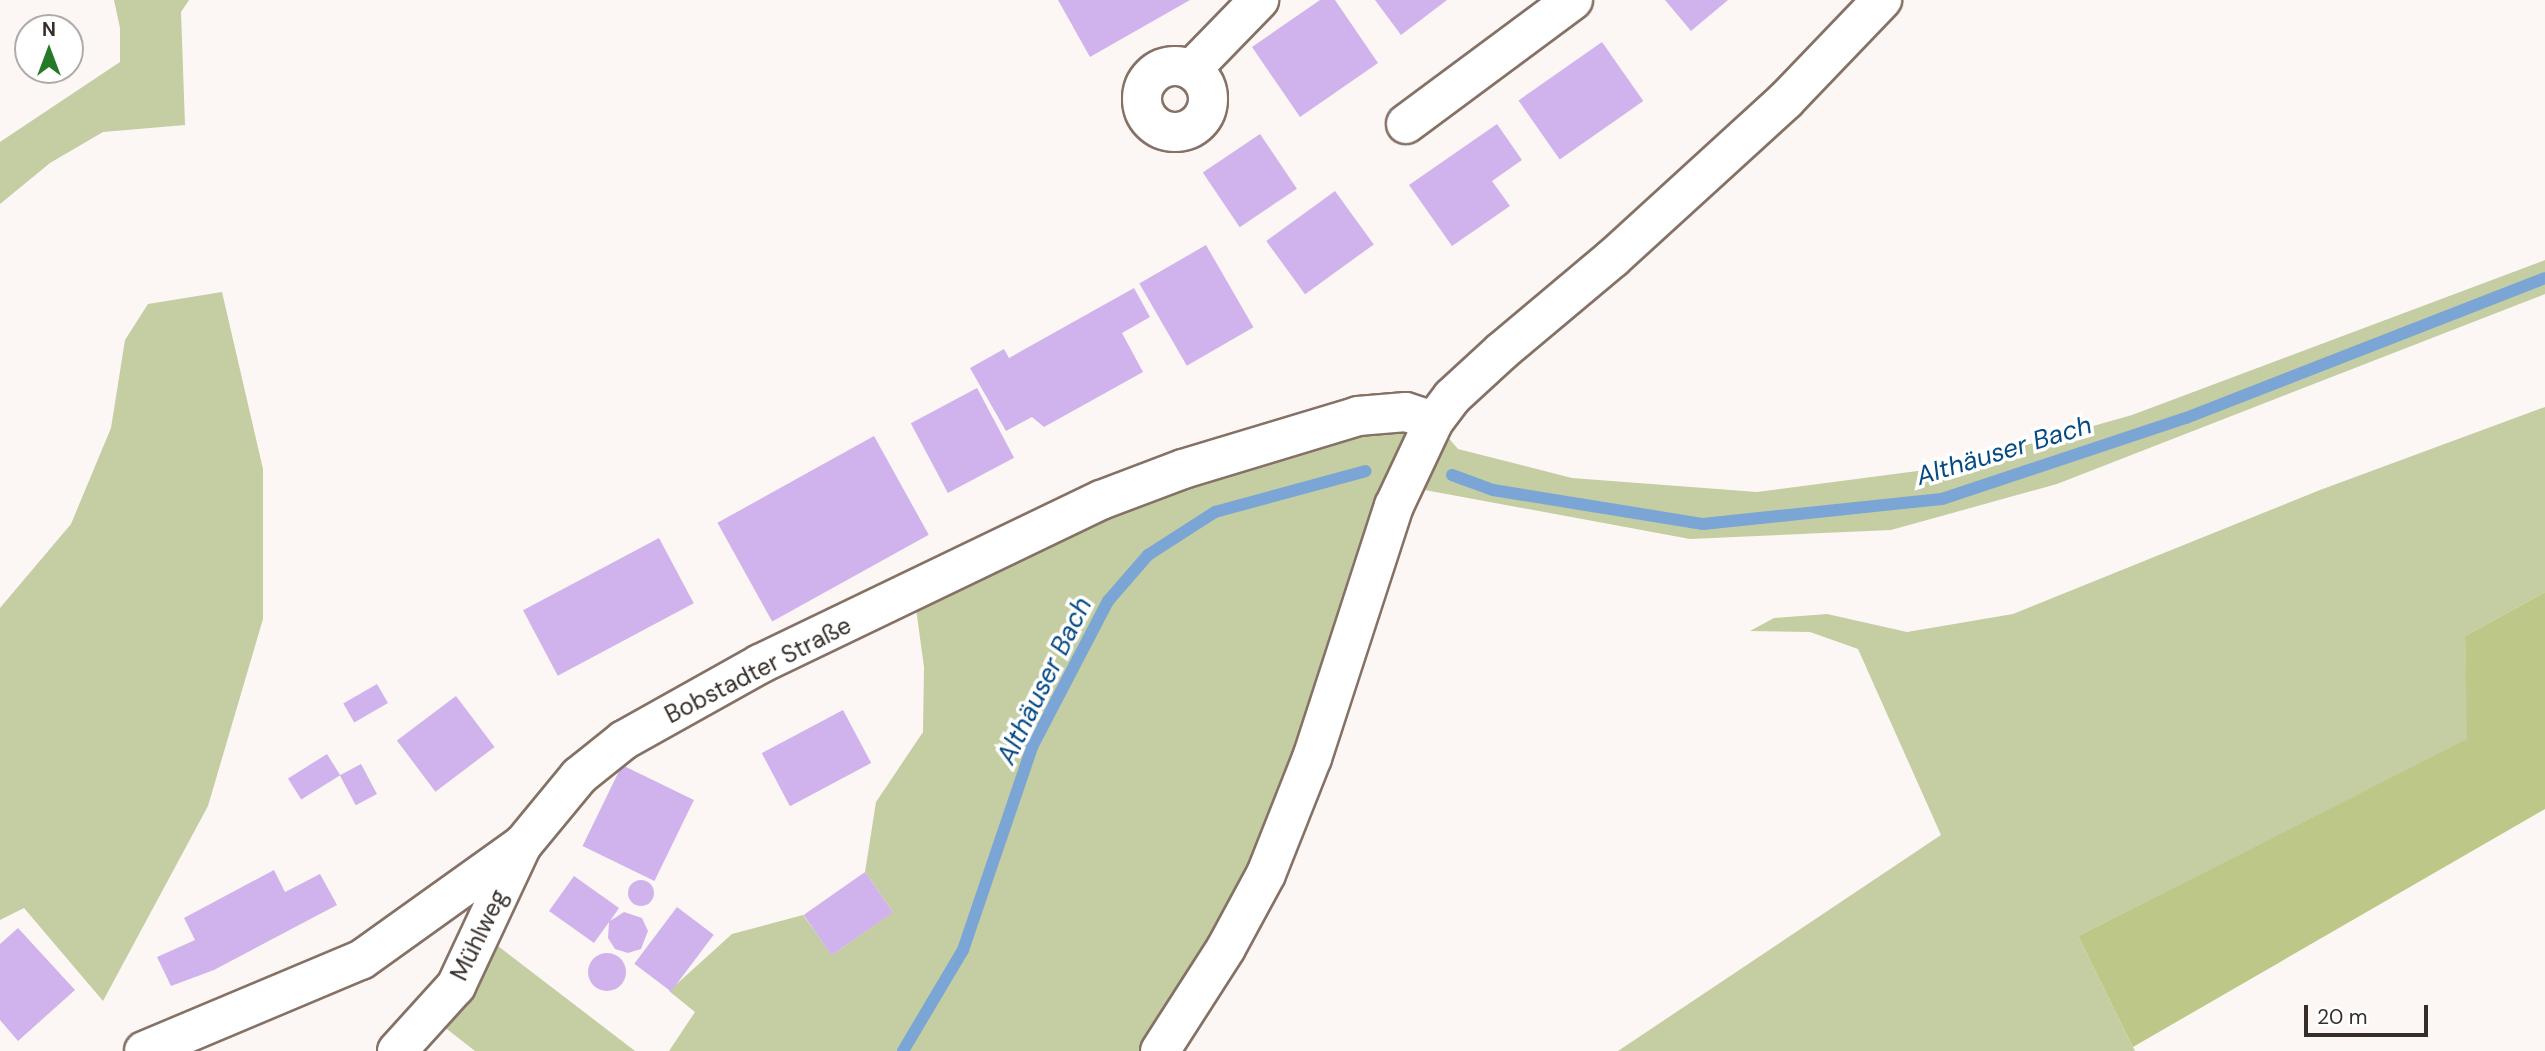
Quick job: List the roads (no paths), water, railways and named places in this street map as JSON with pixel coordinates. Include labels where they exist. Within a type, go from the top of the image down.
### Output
[{"type":"street","points":[[1191,70],[1259,0]]},
{"type":"street","points":[[1406,124],[1573,0]]},
{"type":"street","points":[[1160,1051],[1226,948],[1266,874],[1312,758],[1394,506],[1434,421],[1452,397],[1502,351],[1613,258],[1786,100],[1882,0]]},
{"type":"street","name":"Bobstadter Straße","points":[[144,1051],[361,960],[523,844],[579,776],[624,740],[760,664],[1101,500],[1183,469],[1358,416],[1406,412],[1434,421]]},
{"type":"street","name":"Mühlweg","points":[[397,1051],[456,986],[523,844]]},
{"type":"waterway","name":"Althäuser Bach","points":[[1452,475],[1493,490],[1703,524],[1942,499],[2186,418],[2545,278]]},
{"type":"waterway","name":"Althäuser Bach","points":[[903,1051],[963,950],[1032,747],[1108,601],[1148,555],[1215,512],[1366,471]]}]
